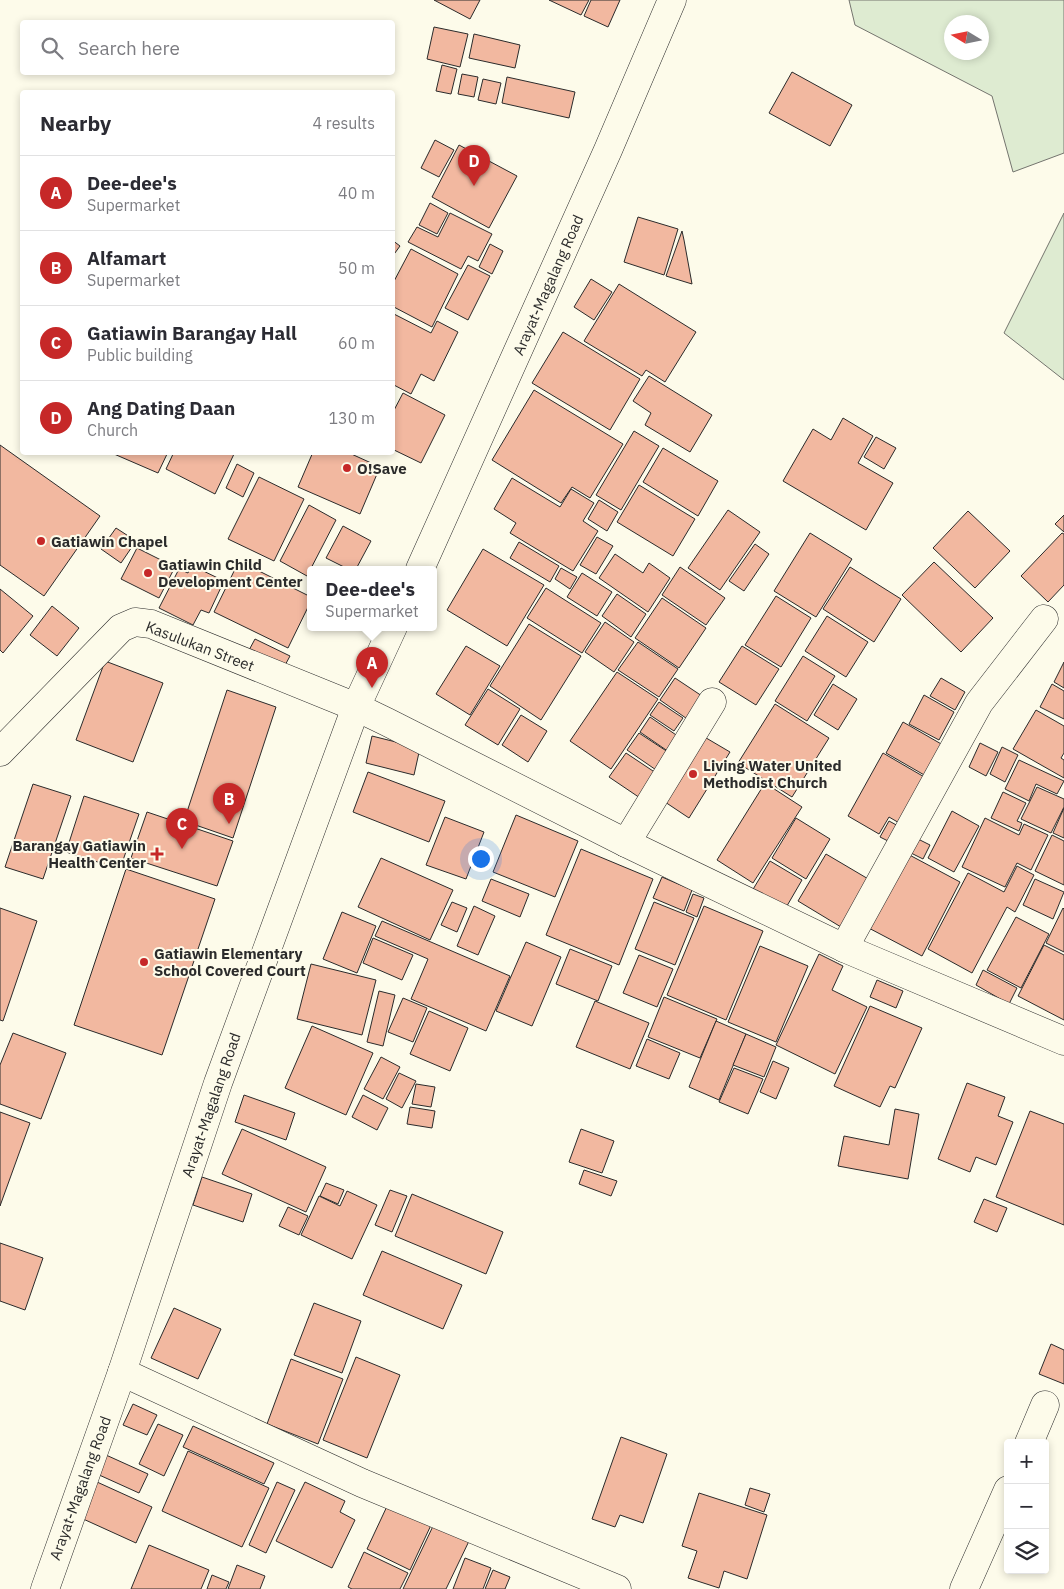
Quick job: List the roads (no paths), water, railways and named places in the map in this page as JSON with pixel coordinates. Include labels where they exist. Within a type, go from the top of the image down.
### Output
[{"type":"street","name":"Arayat-Magalang Road","points":[[421,566],[608,150],[672,0]]},
{"type":"street","points":[[844,948],[979,704],[1044,619]]},
{"type":"street","name":"Kasulukan Street","points":[[0,752],[122,628],[135,622],[151,624],[356,707],[626,843],[844,948],[1064,1041]]},
{"type":"street","name":"Arayat-Magalang Road","points":[[45,1589],[122,1372],[218,1084],[356,707],[391,631]]},
{"type":"street","points":[[626,843],[712,702]]},
{"type":"street","points":[[122,1372],[362,1483],[617,1589]]},
{"type":"street","points":[[1030,1439],[1045,1405]]},
{"type":"street","points":[[964,1589],[1004,1499]]},
{"type":"place","name":"Ang Dating Daan","points":[[474,186]]},
{"type":"place","name":"O!Save","points":[[347,468]]},
{"type":"place","name":"Gatiawin Chapel","points":[[41,541]]},
{"type":"place","name":"Gatiawin Child Development Center","points":[[148,573]]},
{"type":"place","name":"Dee-dee's","points":[[372,688]]},
{"type":"place","name":"Living Water United Methodist Church","points":[[693,774]]},
{"type":"place","name":"Alfamart","points":[[229,824]]},
{"type":"place","name":"Gatiawin Barangay Hall","points":[[182,849]]},
{"type":"place","name":"Barangay Gatiawin Health Center","points":[[157,854]]},
{"type":"place","name":"Gatiawin Elementary School Covered Court","points":[[144,962]]}]
